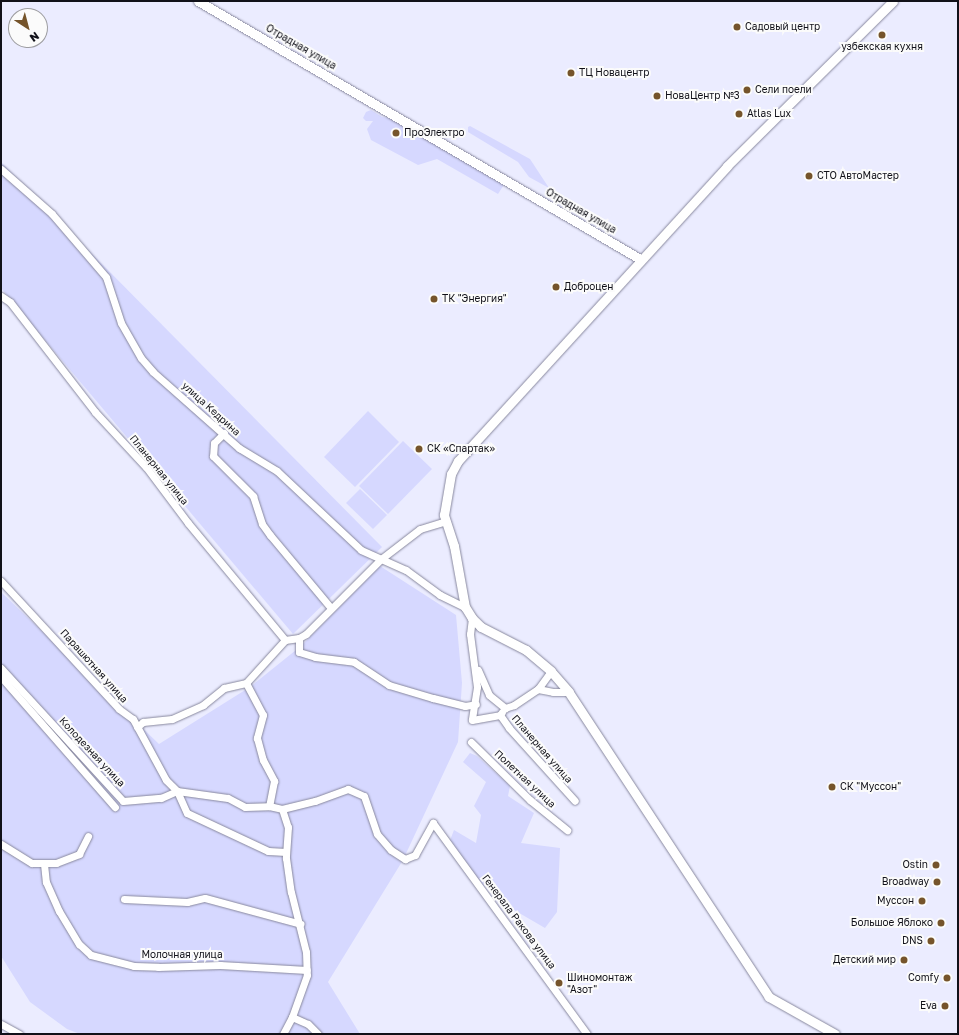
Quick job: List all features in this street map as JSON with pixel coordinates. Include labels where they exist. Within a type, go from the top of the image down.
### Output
[{"type":"street","name":"Отрадная улица","points":[[198,1],[640,259]]},
{"type":"street","points":[[835,1034],[769,997],[569,692],[550,671],[526,650],[481,627],[472,618],[465,607],[454,546],[444,515],[451,474],[458,461],[640,259],[727,166],[893,1]]},
{"type":"street","name":"улица Кедрина","points":[[1,169],[52,214],[106,276],[121,324],[141,358],[239,448],[277,471],[361,550],[406,570],[440,595],[465,607]]},
{"type":"street","name":"Планерная улица","points":[[1,296],[10,302],[95,412],[146,467],[188,523],[285,640]]},
{"type":"street","points":[[224,433],[214,443],[213,456],[253,496],[262,524],[270,536],[331,608]]},
{"type":"street","points":[[137,728],[143,722],[172,719],[203,705],[224,688],[246,683],[285,640],[299,638],[380,559],[420,529],[446,521]]},
{"type":"street","name":"Парашютная улица","points":[[1,581],[119,709],[133,719],[166,780],[177,791],[187,813],[193,818],[268,851],[286,852]]},
{"type":"street","points":[[472,618],[470,634],[477,687],[476,704],[472,720],[500,715]]},
{"type":"street","points":[[299,638],[299,652],[315,657],[354,662],[389,685],[433,698],[465,706],[476,704]]},
{"type":"street","points":[[474,662],[489,695],[505,708],[514,705],[538,689],[550,671]]},
{"type":"street","name":"Колодезная улица","points":[[1,668],[123,801],[161,798],[177,791],[228,798],[245,807],[269,806],[282,809],[315,801],[341,789],[355,790],[366,800],[377,834],[391,850],[405,859],[416,855],[433,823]]},
{"type":"street","name":"Колодезная улица","points":[[1,677],[115,807]]},
{"type":"street","points":[[246,683],[263,715],[257,738],[263,760],[274,781],[269,806]]},
{"type":"street","points":[[538,689],[553,692],[569,692]]},
{"type":"street","name":"Планерная улица","points":[[505,708],[500,715],[509,728],[575,802]]},
{"type":"street","name":"Полетная улица","points":[[471,742],[530,800],[567,830]]},
{"type":"street","points":[[282,809],[288,827],[286,852],[291,892],[301,924],[307,970],[292,1018],[283,1034]]},
{"type":"street","name":"Генерала Ракова улица","points":[[433,823],[587,1034]]},
{"type":"street","points":[[1,844],[32,863],[56,864],[79,854],[88,836]]},
{"type":"street","name":"Молочная улица","points":[[44,864],[46,882],[59,911],[79,944],[91,955],[120,963],[152,967],[220,965],[307,970]]},
{"type":"street","points":[[124,899],[187,902],[205,898],[301,924]]},
{"type":"street","points":[[292,1018],[308,1024],[318,1034]]},
{"type":"street","points":[[1,1024],[19,1034]]},
{"type":"shaded area","points":[[371,110],[382,117],[391,118],[505,183],[498,194],[437,159],[418,165],[371,140],[367,129],[373,121],[366,121],[363,118],[366,112]]},
{"type":"shaded area","points":[[470,126],[530,159],[549,188],[529,177],[518,162],[468,132],[468,127]]},
{"type":"shaded area","points":[[1,162],[382,547],[293,634],[1,288]]},
{"type":"shaded area","points":[[368,411],[399,442],[355,487],[324,457]]},
{"type":"shaded area","points":[[403,441],[432,469],[388,514],[359,486]]},
{"type":"shaded area","points":[[360,489],[387,515],[373,529],[346,503]]},
{"type":"shaded area","points":[[380,566],[456,615],[462,683],[458,742],[403,860],[328,982],[360,1034],[80,1034],[67,1029],[30,1002],[1,956],[1,592],[159,744],[250,687],[301,646]]},
{"type":"shaded area","points":[[470,753],[477,756],[510,786],[508,796],[534,813],[521,843],[560,848],[557,912],[545,928],[514,910],[508,900],[480,884],[449,843],[454,830],[476,843],[481,815],[474,806],[486,782],[463,762]]},
{"type":"place","name":"Садовый центр","points":[[737,27]]},
{"type":"place","name":"узбекская кухня","points":[[882,35]]},
{"type":"place","name":"ТЦ Новацентр","points":[[571,73]]},
{"type":"place","name":"Сели поели","points":[[747,90]]},
{"type":"place","name":"НоваЦентр №3","points":[[657,96]]},
{"type":"place","name":"Atlas Lux","points":[[739,114]]},
{"type":"place","name":"ПроЭлектро","points":[[396,133]]},
{"type":"place","name":"СТО АвтоМастер","points":[[809,176]]},
{"type":"place","name":"Доброцен","points":[[556,287]]},
{"type":"place","name":"ТК \"Энергия\"","points":[[434,299]]},
{"type":"place","name":"СК «Спартак»","points":[[419,449]]},
{"type":"place","name":"СК \"Муссон\"","points":[[832,787]]},
{"type":"place","name":"Ostin","points":[[936,865]]},
{"type":"place","name":"Broadway","points":[[937,882]]},
{"type":"place","name":"Муссон","points":[[922,901]]},
{"type":"place","name":"Большое Яблоко","points":[[941,923]]},
{"type":"place","name":"DNS","points":[[931,941]]},
{"type":"place","name":"Детский мир","points":[[904,960]]},
{"type":"place","name":"Comfy","points":[[947,978]]},
{"type":"place","name":"Шиномонтаж \"Азот\"","points":[[559,983]]},
{"type":"place","name":"Eva","points":[[945,1006]]}]
